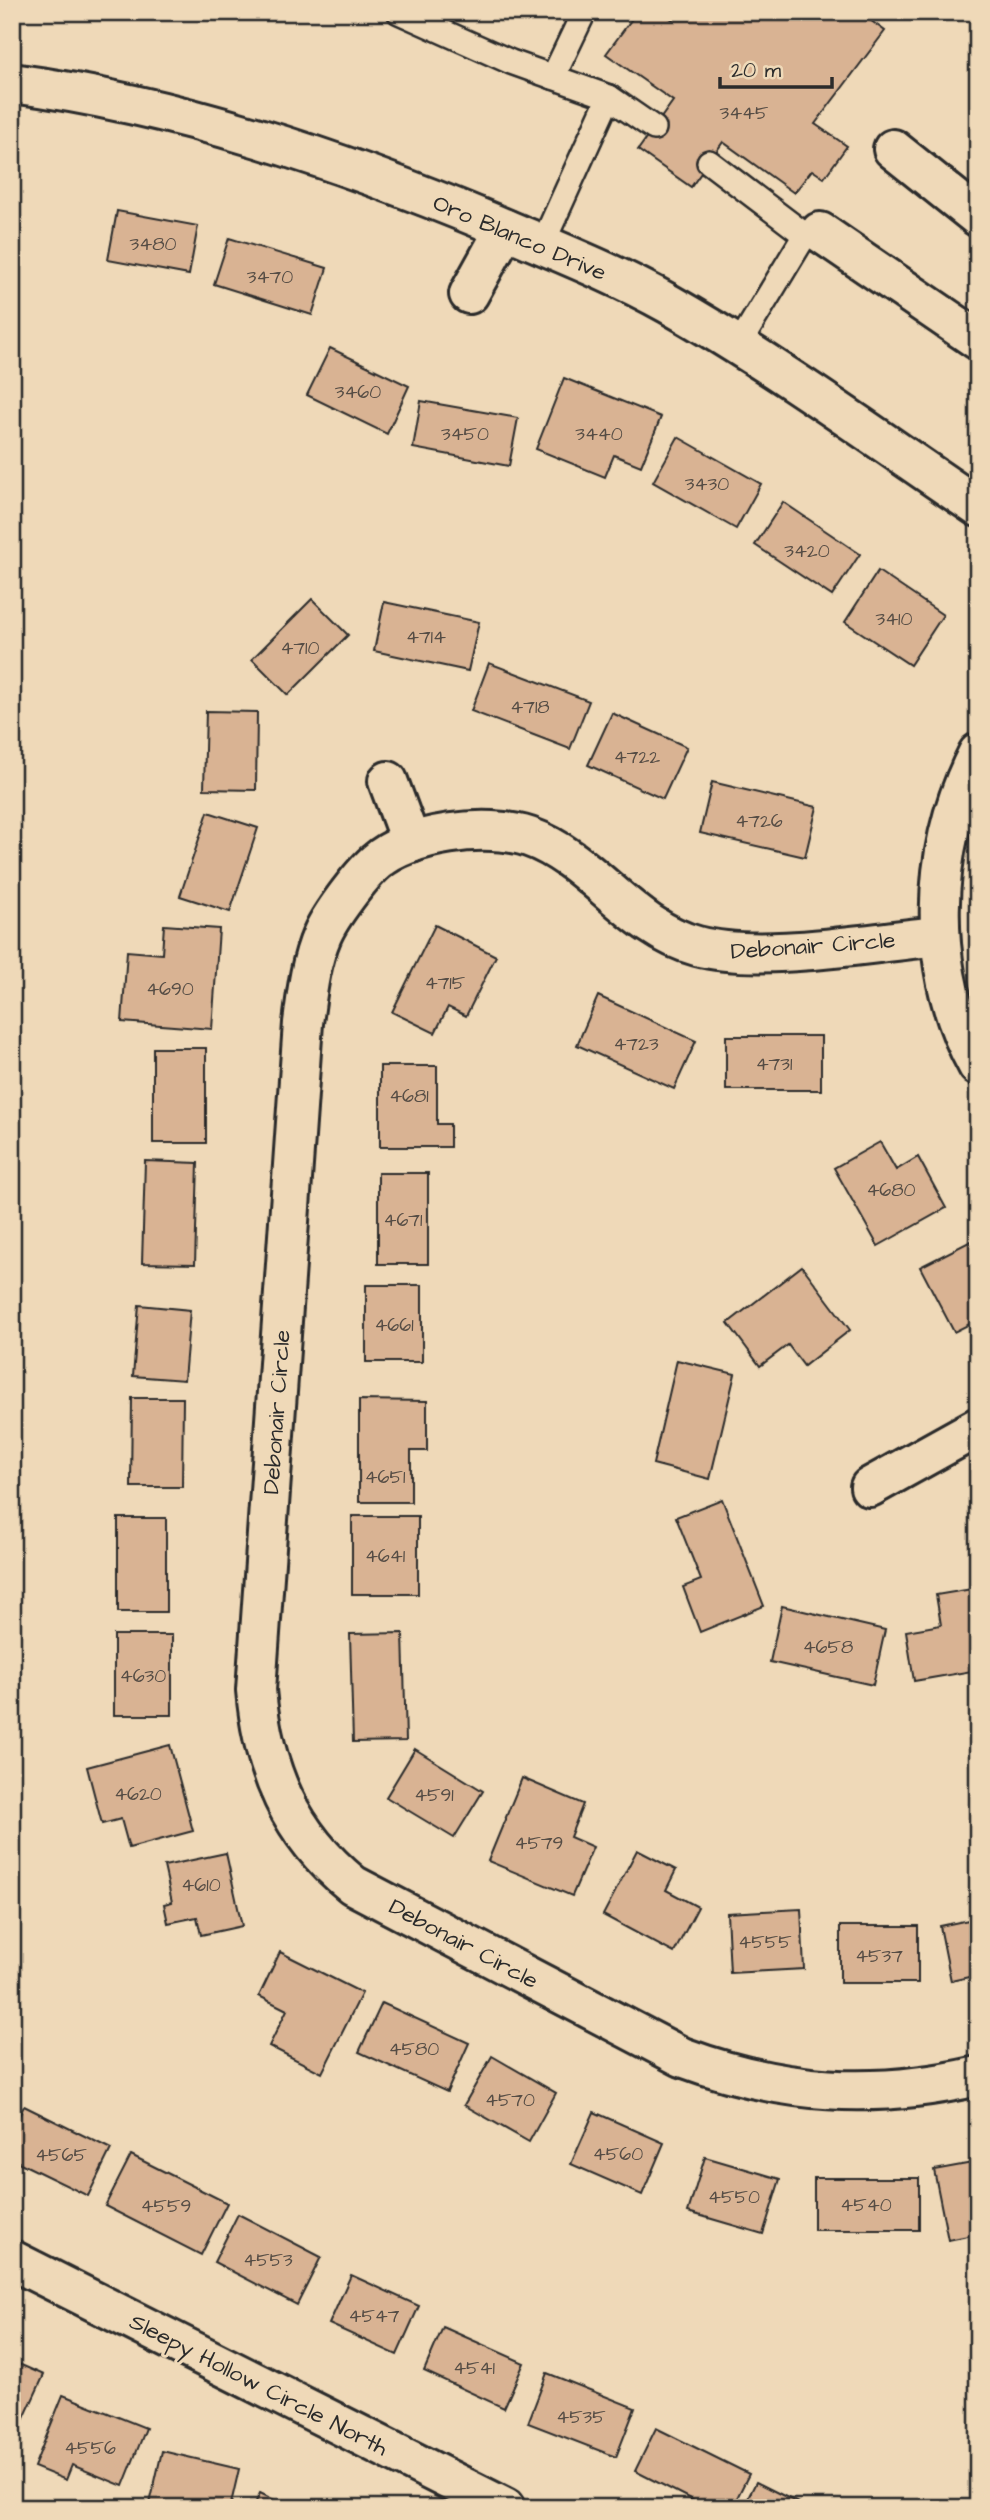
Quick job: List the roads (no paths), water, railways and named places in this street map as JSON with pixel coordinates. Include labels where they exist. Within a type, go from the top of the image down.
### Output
[{"type":"street","name":"Oro Blanco Drive","points":[[12,83],[78,92],[293,149],[422,195],[542,245],[667,303],[738,346],[978,507]]},
{"type":"street","points":[[893,149],[978,217]]},
{"type":"street","points":[[469,293],[505,229]]},
{"type":"street","points":[[813,233],[978,340]]},
{"type":"street","points":[[978,753],[951,816],[944,852],[940,936],[952,1008],[960,1033],[978,1066]]},
{"type":"street","points":[[388,781],[411,843]]},
{"type":"street","name":"Debonair Circle","points":[[940,936],[763,952],[727,952],[695,946],[663,933],[559,853],[528,837],[493,830],[456,832],[411,843],[376,862],[323,933],[309,974],[304,1010],[256,1690],[262,1741],[283,1803],[304,1836],[331,1867],[353,1885],[682,2057],[751,2079],[849,2091],[904,2090],[978,2076]]},
{"type":"street","points":[[870,1487],[978,1427]]},
{"type":"street","name":"Sleepy Hollow Circle North","points":[[12,2260],[505,2508]]},
{"type":"lane","points":[[399,12],[511,62],[609,97],[654,128]]},
{"type":"lane","points":[[553,78],[584,12]]},
{"type":"lane","points":[[542,245],[609,97]]},
{"type":"lane","points":[[709,162],[813,233],[738,346]]}]
